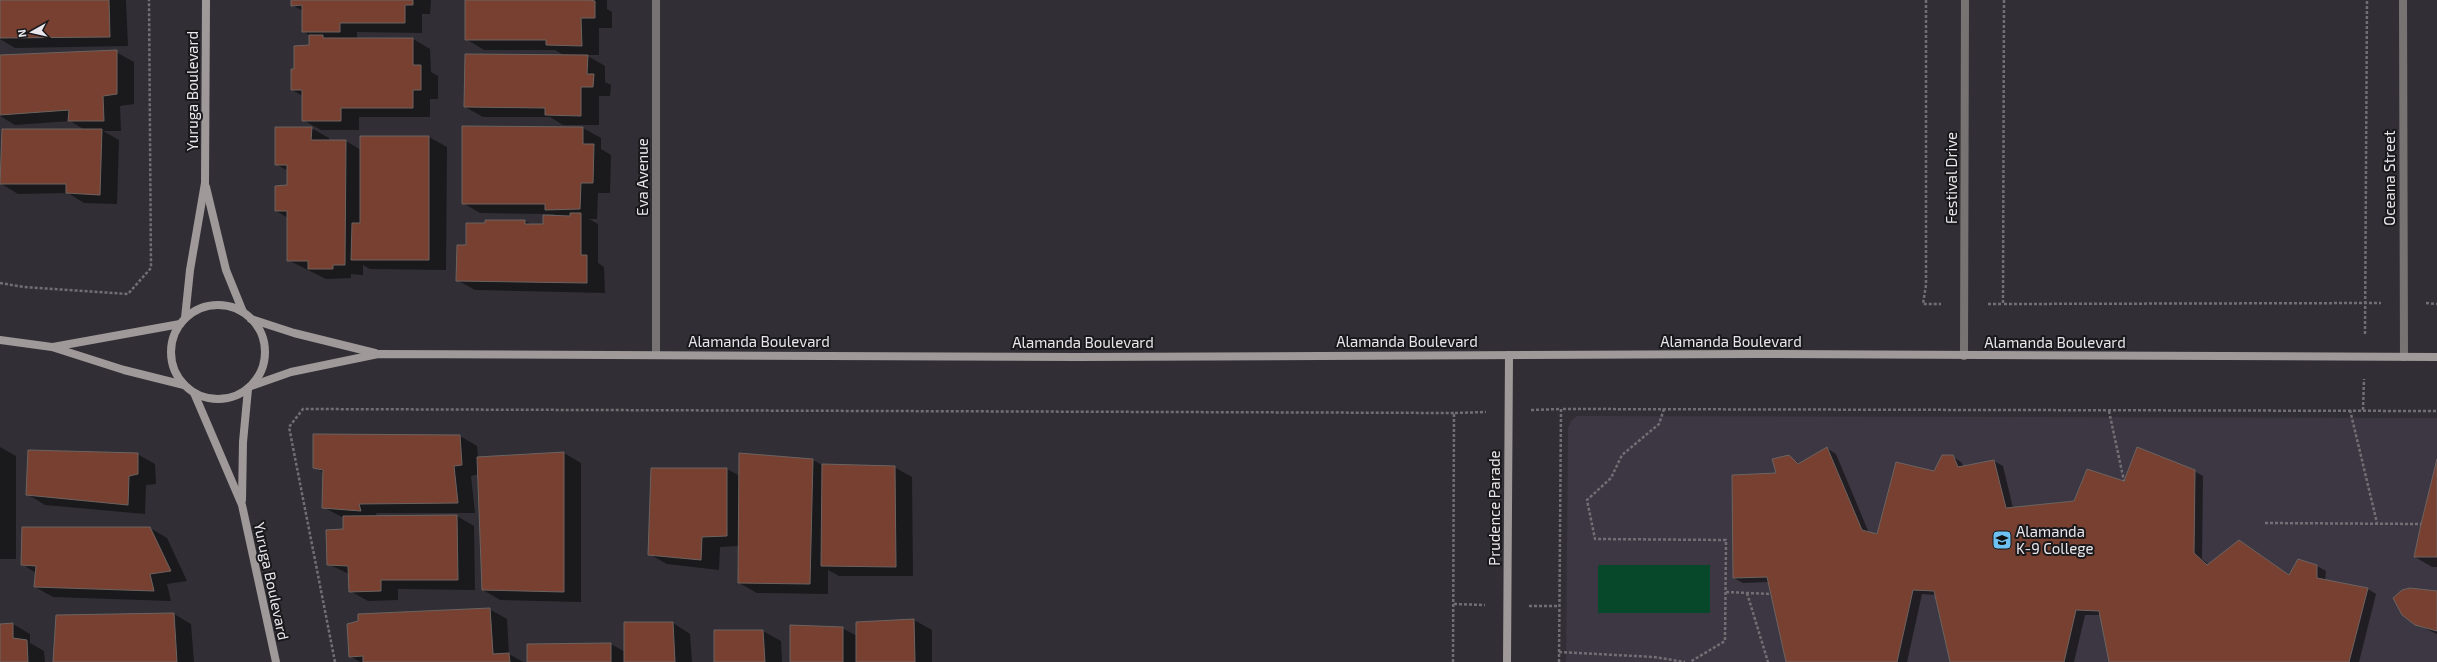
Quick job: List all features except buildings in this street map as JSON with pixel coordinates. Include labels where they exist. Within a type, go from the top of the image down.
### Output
[{"type":"street","name":"Yuruga Boulevard","points":[[182,321],[205,183],[206,0]]},
{"type":"street","name":"Eva Avenue","points":[[656,0],[656,354]]},
{"type":"street","name":"Festival Drive","points":[[1964,356],[1965,0]]},
{"type":"street","name":"Oceana Street","points":[[2403,0],[2404,357]]},
{"type":"street","name":"Yuruga Boulevard","points":[[205,183],[226,270],[243,312]]},
{"type":"street","points":[[52,347],[182,321],[197,309],[213,305],[229,306],[243,312],[251,318],[260,330],[264,345],[264,360],[259,374],[249,387],[235,396],[221,399],[208,398],[194,393],[184,385],[172,362],[170,349],[182,321]]},
{"type":"street","name":"Alamanda Boulevard","points":[[251,318],[294,333],[378,354]]},
{"type":"street","points":[[0,340],[52,347],[124,370],[184,385]]},
{"type":"street","name":"Alamanda Boulevard","points":[[249,387],[291,372],[378,354],[1077,357],[1509,355],[2437,357]]},
{"type":"street","name":"Prudence Parade","points":[[1507,662],[1509,355]]},
{"type":"street","name":"Yuruga Boulevard","points":[[242,505],[243,442],[249,387]]},
{"type":"street","name":"Yuruga Boulevard","points":[[194,393],[242,505],[276,662]]},
{"type":"path","points":[[0,283],[24,287],[128,294],[151,268],[149,0]]},
{"type":"path","points":[[1926,0],[1926,285],[1923,304],[2437,304]]},
{"type":"path","points":[[2003,304],[2004,0]]},
{"type":"path","points":[[2363,410],[2367,0]]},
{"type":"path","points":[[335,662],[289,427],[303,408],[1454,413],[1561,409],[2437,411]]},
{"type":"path","points":[[1559,662],[1561,409]]},
{"type":"path","points":[[1664,409],[1659,424],[1622,455],[1611,478],[1587,500],[1595,540],[1726,540],[1725,641],[1690,662]]},
{"type":"path","points":[[2350,410],[2377,523]]},
{"type":"path","points":[[2109,411],[2124,481]]},
{"type":"path","points":[[1453,662],[1454,413]]},
{"type":"path","points":[[2265,523],[2421,524]]},
{"type":"path","points":[[1726,592],[1770,594]]},
{"type":"path","points":[[1747,593],[1768,662]]},
{"type":"path","points":[[1559,652],[1654,657],[1685,662]]},
{"type":"shaded area","name":"Alamanda K-9 College","points":[[1577,416],[2437,418],[2437,662],[1566,662],[1568,428],[1572,420]]},
{"type":"green space","points":[[1598,565],[1710,565],[1710,613],[1598,613]]},
{"type":"place","name":"Alamanda K-9 College","points":[[2002,540]]}]
